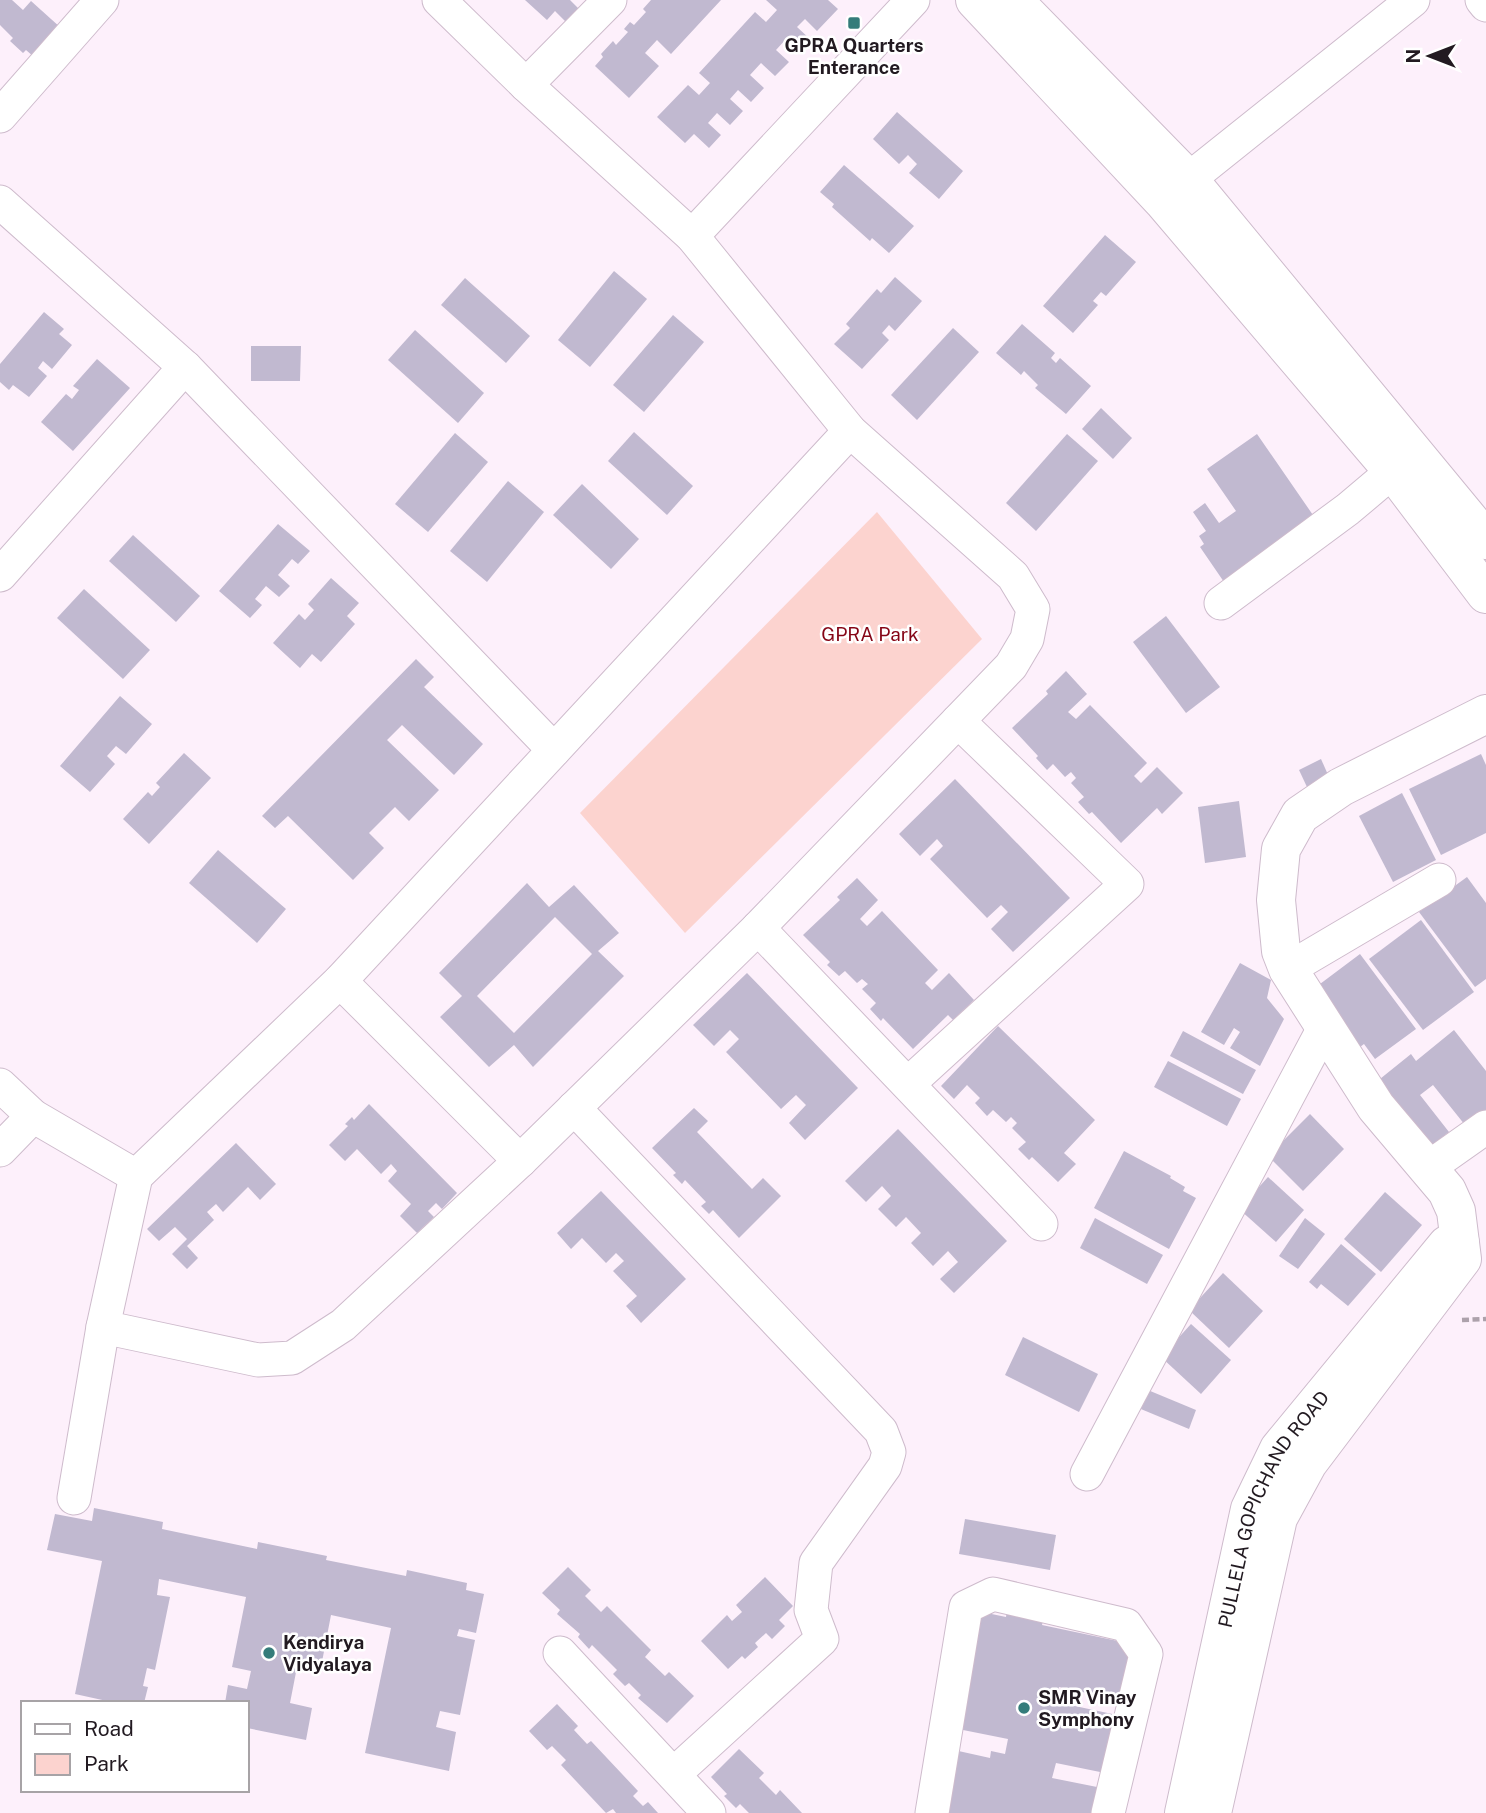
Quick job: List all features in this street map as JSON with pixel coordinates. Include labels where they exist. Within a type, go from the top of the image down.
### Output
[{"type":"street","points":[[0,116],[102,0]]},
{"type":"street","points":[[103,1327],[258,1360],[292,1358],[343,1325],[520,1161],[758,928],[1011,666],[1027,639],[1033,609],[1013,576],[850,431],[692,236],[526,85],[439,0]]},
{"type":"street","points":[[526,85],[610,0]]},
{"type":"street","points":[[692,236],[913,0]]},
{"type":"street","points":[[975,0],[1176,190],[1486,594]]},
{"type":"street","points":[[1013,0],[1176,190],[1486,540]]},
{"type":"street","points":[[1176,190],[1413,0]]},
{"type":"street","points":[[1482,0],[1486,5]]},
{"type":"street","points":[[0,202],[185,367],[554,750]]},
{"type":"street","points":[[0,575],[185,367]]},
{"type":"street","points":[[74,1499],[103,1327],[136,1176],[340,981],[850,431]]},
{"type":"street","points":[[1221,603],[1348,509],[1394,471]]},
{"type":"street","points":[[1456,1249],[1456,1211],[1447,1191],[1376,1107],[1288,968],[1280,951],[1276,900],[1280,849],[1300,815],[1341,787],[1486,714]]},
{"type":"street","points":[[908,1084],[1127,884],[958,721]]},
{"type":"street","points":[[1288,968],[1439,880]]},
{"type":"street","points":[[758,928],[1041,1224]]},
{"type":"street","points":[[340,981],[520,1161]]},
{"type":"street","points":[[1087,1474],[1325,1026]]},
{"type":"street","points":[[0,1085],[33,1116],[136,1176]]},
{"type":"street","points":[[574,1108],[881,1431],[889,1452],[885,1466],[816,1563],[811,1610],[822,1639],[674,1774]]},
{"type":"street","points":[[0,1150],[33,1116]]},
{"type":"street","points":[[1428,1168],[1486,1127]]},
{"type":"street","name":"PULLELA GOPICHAND ROAD","points":[[1184,1813],[1250,1509],[1279,1449],[1456,1249]]},
{"type":"street","name":"PULLELA GOPICHAND ROAD","points":[[1212,1813],[1278,1518],[1308,1463],[1456,1249]]},
{"type":"street","points":[[933,1813],[967,1607],[993,1594],[1126,1625],[1146,1654],[1108,1813]]},
{"type":"street","points":[[560,1653],[709,1813]]},
{"type":"path","points":[[1460,1320],[1486,1319]]},
{"type":"green space","name":"GPRA Park","points":[[877,512],[982,639],[685,933],[580,813]]},
{"type":"building","points":[[0,0],[12,0],[23,10],[31,1],[61,28],[34,57],[26,50],[23,53],[10,41],[13,38],[0,25]]},
{"type":"building","points":[[525,0],[570,0],[582,12],[569,25],[555,11],[547,20]]},
{"type":"building","points":[[651,0],[721,0],[671,54],[657,40],[645,53],[659,66],[629,98],[595,66],[603,57],[601,54],[613,41],[616,45],[628,32],[624,29],[630,22],[634,25],[646,12],[643,9]]},
{"type":"building","points":[[766,0],[828,0],[838,9],[817,31],[805,19],[797,27],[810,39],[799,51],[786,39],[776,50],[789,62],[775,76],[761,63],[750,75],[764,88],[751,102],[738,90],[730,99],[743,111],[730,125],[717,113],[708,123],[721,135],[709,148],[694,134],[685,143],[657,117],[688,85],[699,95],[710,83],[699,73],[755,12],[766,22],[777,10]]},
{"type":"building","points":[[897,112],[963,171],[939,199],[909,173],[917,164],[908,155],[899,164],[873,139]]},
{"type":"building","points":[[844,165],[914,226],[889,253],[872,238],[870,241],[832,207],[834,204],[820,192]]},
{"type":"building","points":[[1105,235],[1136,262],[1106,296],[1101,292],[1093,301],[1098,305],[1073,333],[1043,306]]},
{"type":"building","points":[[614,271],[647,299],[590,367],[558,340]]},
{"type":"building","points":[[895,277],[922,301],[895,331],[889,325],[882,333],[889,340],[862,369],[834,344],[850,328],[846,324],[877,289],[881,293]]},
{"type":"building","points":[[465,278],[530,336],[506,363],[441,305]]},
{"type":"building","points":[[44,312],[64,329],[59,334],[72,345],[52,369],[43,361],[38,368],[47,376],[29,397],[13,385],[9,390],[0,382],[0,364]]},
{"type":"building","points":[[673,315],[704,342],[644,412],[613,385]]},
{"type":"building","points":[[1022,324],[1055,353],[1051,358],[1056,363],[1060,358],[1091,386],[1066,414],[1035,388],[1038,385],[1024,371],[1021,375],[996,353]]},
{"type":"building","points":[[953,328],[979,352],[917,420],[891,395]]},
{"type":"building","points":[[415,330],[484,393],[458,423],[388,360]]},
{"type":"building","points":[[251,346],[301,346],[300,381],[251,381]]},
{"type":"building","points":[[97,359],[130,388],[73,451],[41,422],[66,394],[72,399],[79,390],[73,386]]},
{"type":"building","points":[[1101,408],[1132,438],[1113,459],[1082,429]]},
{"type":"building","points":[[634,432],[693,486],[667,515],[608,461]]},
{"type":"building","points":[[455,433],[488,462],[428,532],[395,504]]},
{"type":"building","points":[[1067,434],[1098,461],[1036,531],[1006,503]]},
{"type":"building","points":[[1257,434],[1315,518],[1224,582],[1200,547],[1204,544],[1199,536],[1206,531],[1193,512],[1205,503],[1219,523],[1236,511],[1207,469]]},
{"type":"building","points":[[508,481],[544,512],[487,582],[450,551]]},
{"type":"building","points":[[582,484],[639,539],[611,569],[553,515]]},
{"type":"building","points":[[278,524],[310,551],[298,564],[292,559],[278,575],[290,586],[279,597],[266,586],[255,599],[262,605],[250,618],[219,591]]},
{"type":"building","points":[[133,535],[200,596],[176,622],[109,561]]},
{"type":"building","points":[[331,578],[359,603],[347,616],[355,624],[321,662],[312,654],[300,668],[273,643],[299,614],[305,620],[314,610],[308,604]]},
{"type":"building","points":[[84,589],[150,650],[123,679],[57,618]]},
{"type":"building","points":[[1166,616],[1220,687],[1186,713],[1133,642]]},
{"type":"building","points":[[416,659],[434,677],[424,687],[483,744],[454,775],[402,725],[387,740],[439,790],[409,821],[395,807],[369,833],[384,848],[353,880],[288,816],[275,828],[262,816]]},
{"type":"building","points":[[1066,671],[1087,694],[1068,712],[1076,719],[1090,705],[1147,763],[1134,776],[1141,783],[1157,767],[1183,793],[1162,814],[1157,808],[1121,843],[1092,812],[1089,814],[1078,802],[1084,797],[1071,783],[1076,778],[1071,772],[1065,777],[1053,764],[1047,770],[1012,728],[1048,694],[1046,691]]},
{"type":"building","points":[[120,696],[152,724],[126,754],[116,746],[107,756],[115,764],[90,792],[60,766]]},
{"type":"building","points":[[184,753],[211,778],[149,844],[123,819],[148,792],[152,796],[160,787],[156,783]]},
{"type":"building","points":[[1481,754],[1486,765],[1486,833],[1441,855],[1409,789]]},
{"type":"building","points":[[1321,759],[1329,777],[1307,787],[1299,770]]},
{"type":"building","points":[[955,779],[1070,898],[1013,952],[991,929],[1008,912],[1001,905],[987,918],[930,859],[943,846],[937,839],[920,856],[899,834]]},
{"type":"building","points":[[1402,793],[1436,860],[1393,882],[1359,816]]},
{"type":"building","points":[[1239,801],[1246,857],[1205,863],[1198,807]]},
{"type":"building","points":[[218,850],[286,909],[257,943],[189,883]]},
{"type":"building","points":[[1467,877],[1486,903],[1486,979],[1475,987],[1419,912]]},
{"type":"building","points":[[857,878],[878,900],[860,919],[867,926],[882,911],[938,970],[925,983],[932,990],[949,973],[974,1000],[953,1020],[948,1015],[913,1049],[883,1018],[881,1021],[870,1009],[876,1003],[862,989],[868,984],[862,979],[857,983],[845,971],[839,976],[827,965],[830,962],[803,935],[840,900],[837,897]]},
{"type":"building","points":[[527,883],[549,907],[574,885],[619,933],[598,951],[624,976],[533,1067],[514,1045],[489,1067],[440,1017],[462,996],[439,973]],"holes":[[[555,917],[592,954],[514,1033],[477,996]]]},
{"type":"building","points":[[1421,920],[1474,992],[1423,1030],[1369,959]]},
{"type":"building","points":[[1360,954],[1416,1029],[1375,1059],[1364,1044],[1360,1047],[1316,987]]},
{"type":"building","points":[[1240,963],[1271,980],[1267,998],[1284,1019],[1260,1066],[1230,1048],[1240,1032],[1234,1028],[1224,1045],[1201,1032]]},
{"type":"building","points":[[747,973],[858,1088],[805,1140],[789,1123],[806,1105],[796,1095],[781,1109],[726,1052],[739,1039],[730,1030],[714,1046],[693,1025]]},
{"type":"building","points":[[998,1026],[1095,1120],[1064,1153],[1076,1164],[1058,1182],[1032,1157],[1029,1160],[1018,1149],[1026,1142],[1012,1128],[1017,1123],[1011,1117],[1006,1122],[993,1110],[987,1116],[975,1103],[980,1098],[967,1085],[954,1099],[941,1086]]},
{"type":"building","points":[[1454,1030],[1486,1071],[1486,1116],[1469,1130],[1433,1085],[1420,1095],[1449,1132],[1427,1149],[1375,1083],[1411,1054],[1416,1061]]},
{"type":"building","points":[[1183,1031],[1256,1070],[1243,1094],[1170,1056]]},
{"type":"building","points":[[1168,1061],[1241,1099],[1227,1126],[1154,1087]]},
{"type":"building","points":[[369,1104],[457,1193],[442,1209],[436,1203],[428,1211],[434,1217],[417,1233],[400,1216],[411,1204],[388,1181],[397,1171],[391,1164],[381,1174],[357,1149],[345,1161],[329,1145],[348,1126],[345,1124],[352,1117],[354,1120]]},
{"type":"building","points":[[694,1108],[708,1121],[697,1132],[752,1189],[763,1178],[781,1196],[739,1238],[713,1210],[709,1214],[701,1206],[706,1202],[685,1180],[682,1184],[673,1175],[676,1173],[652,1148]]},
{"type":"building","points":[[1310,1114],[1344,1149],[1303,1191],[1268,1156]]},
{"type":"building","points":[[898,1129],[1007,1241],[954,1293],[940,1279],[958,1262],[948,1251],[933,1266],[911,1243],[921,1233],[906,1217],[896,1227],[878,1209],[891,1196],[882,1186],[866,1202],[845,1181]]},
{"type":"building","points":[[236,1143],[276,1184],[260,1200],[248,1187],[223,1212],[216,1204],[207,1212],[214,1220],[187,1246],[198,1258],[187,1269],[172,1254],[187,1239],[175,1227],[159,1241],[147,1229]]},
{"type":"building","points":[[1124,1151],[1171,1176],[1170,1178],[1185,1187],[1183,1191],[1196,1198],[1169,1249],[1094,1208]]},
{"type":"building","points":[[1268,1177],[1304,1210],[1276,1242],[1239,1209]]},
{"type":"building","points":[[601,1191],[686,1279],[641,1323],[626,1306],[637,1296],[613,1271],[624,1261],[616,1253],[606,1263],[582,1238],[571,1249],[557,1233]]},
{"type":"building","points":[[1385,1192],[1422,1225],[1381,1272],[1344,1239]]},
{"type":"building","points":[[1095,1218],[1163,1255],[1147,1284],[1080,1248]]},
{"type":"building","points":[[1305,1218],[1325,1234],[1298,1269],[1279,1256]]},
{"type":"building","points":[[1341,1244],[1376,1274],[1348,1306],[1321,1284],[1317,1289],[1309,1282]]},
{"type":"building","points":[[1223,1273],[1263,1311],[1229,1348],[1189,1310]]},
{"type":"building","points":[[1191,1324],[1231,1360],[1201,1394],[1161,1357]]},
{"type":"building","points":[[1023,1337],[1098,1374],[1079,1412],[1005,1375]]},
{"type":"building","points":[[1143,1388],[1196,1410],[1189,1429],[1136,1407]]},
{"type":"building","points":[[94,1508],[163,1522],[162,1529],[257,1549],[258,1542],[327,1556],[326,1560],[406,1576],[407,1570],[467,1583],[466,1590],[484,1594],[476,1633],[459,1629],[457,1636],[475,1640],[460,1715],[440,1711],[436,1727],[456,1732],[449,1771],[365,1753],[391,1628],[331,1615],[321,1667],[298,1662],[290,1703],[312,1708],[306,1740],[248,1728],[248,1701],[225,1701],[228,1685],[247,1689],[251,1671],[232,1667],[246,1597],[159,1579],[157,1595],[170,1597],[155,1670],[147,1668],[143,1686],[148,1687],[144,1701],[107,1701],[75,1694],[102,1561],[47,1550],[55,1514],[92,1521]]},
{"type":"building","points":[[965,1519],[1056,1535],[1050,1570],[959,1554]]},
{"type":"building","points":[[568,1567],[591,1590],[585,1596],[601,1612],[607,1606],[651,1650],[645,1657],[665,1676],[669,1672],[694,1696],[667,1723],[638,1698],[641,1695],[629,1683],[625,1686],[613,1674],[617,1670],[592,1645],[589,1649],[578,1637],[580,1634],[557,1614],[560,1610],[542,1593]]},
{"type":"building","points":[[765,1577],[793,1606],[779,1620],[785,1626],[772,1639],[766,1633],[755,1643],[758,1647],[745,1659],[742,1656],[728,1669],[701,1641],[727,1615],[732,1621],[742,1612],[736,1605]]},
{"type":"building","name":"SMR Vinay Symphony","points":[[1007,1609],[1044,1617],[1042,1625],[1132,1644],[1120,1700],[1059,1687],[1056,1702],[1117,1715],[1105,1773],[1056,1763],[1052,1778],[1102,1788],[1097,1813],[941,1813],[954,1750],[990,1758],[991,1751],[1005,1754],[1008,1739],[958,1729],[982,1612],[1006,1617]]},
{"type":"building","points":[[557,1704],[578,1726],[574,1730],[587,1744],[591,1741],[638,1791],[633,1796],[643,1806],[648,1802],[658,1813],[616,1813],[613,1809],[606,1813],[561,1765],[566,1760],[552,1746],[547,1750],[529,1731]]},
{"type":"building","points":[[739,1749],[764,1773],[759,1778],[776,1795],[780,1790],[802,1813],[749,1813],[740,1804],[736,1808],[724,1796],[727,1794],[711,1777]]},
{"type":"place","name":"GPRA Quarters Enterance","points":[[854,23]]},
{"type":"place","name":"Kendirya Vidyalaya","points":[[269,1653]]},
{"type":"place","name":"SMR Vinay Symphony","points":[[1024,1708]]}]
